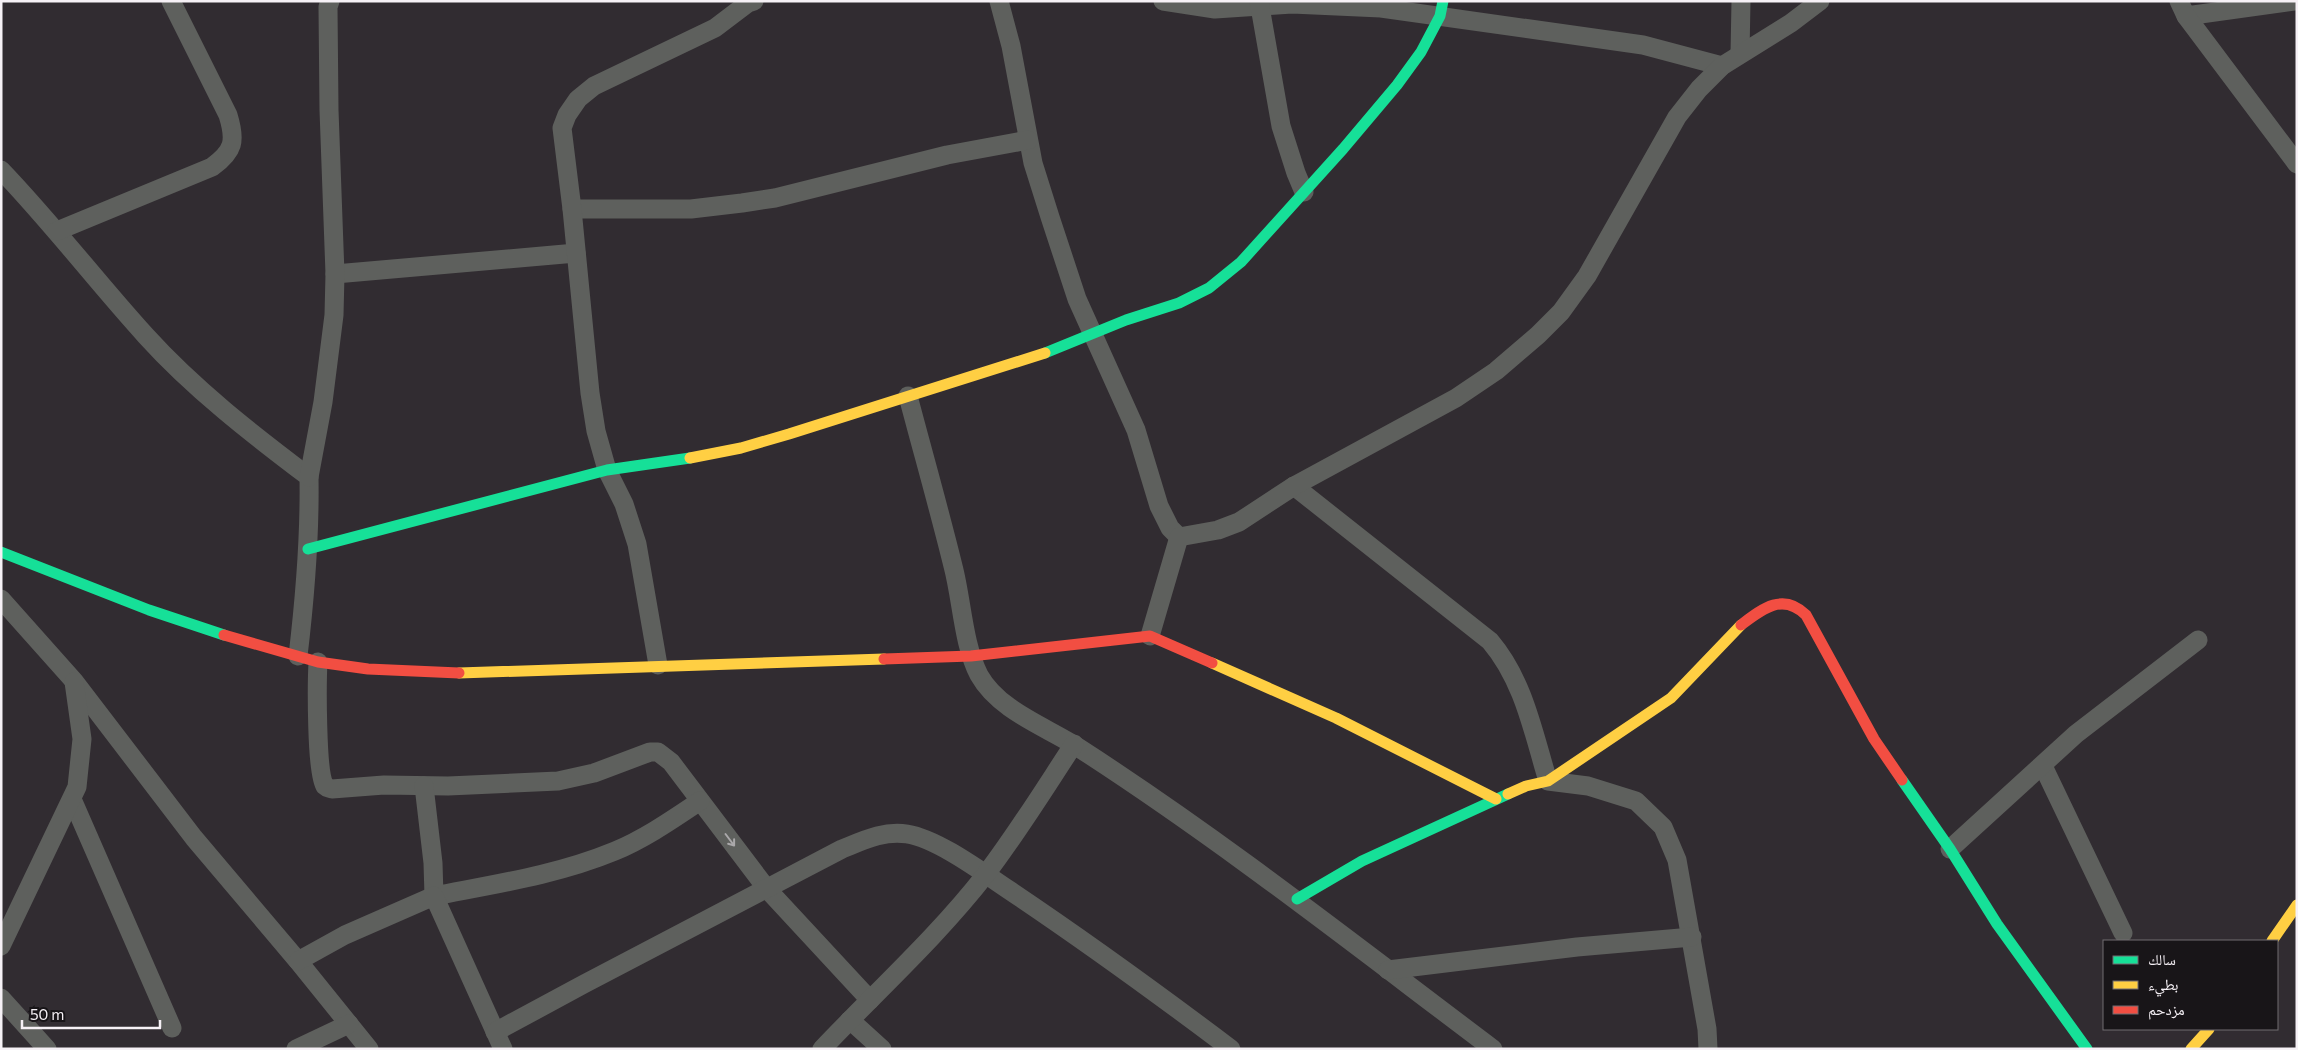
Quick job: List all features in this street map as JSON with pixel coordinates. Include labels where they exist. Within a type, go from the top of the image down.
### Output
[{"type":"street","points":[[56,231],[212,167],[231,150],[232,128],[228,115],[171,1]]},
{"type":"street","points":[[298,656],[308,549],[309,477],[330,356],[334,315],[335,274],[329,110],[328,7],[330,1]]},
{"type":"street","points":[[999,1],[1011,46],[1028,140],[1077,299],[1136,430],[1164,518],[1179,537]]},
{"type":"street","points":[[1163,1],[1215,9],[1260,4],[1442,8],[1643,45],[1722,66]]},
{"type":"street","points":[[1740,54],[1742,1]]},
{"type":"street","points":[[1179,537],[1218,530],[1239,522],[1294,486],[1456,398],[1496,371],[1538,335],[1561,312],[1587,276],[1677,117],[1699,89],[1722,66],[1791,23],[1820,1]]},
{"type":"street","points":[[2182,9],[2294,1]]},
{"type":"street","points":[[658,665],[638,544],[624,504],[607,470],[596,431],[590,393],[562,128],[567,115],[578,99],[594,86],[715,28],[748,2]]},
{"type":"street","points":[[1260,4],[1272,84],[1282,126],[1296,173],[1304,192]]},
{"type":"street","points":[[308,549],[607,470],[684,459],[741,448],[1038,356],[1092,332],[1179,303],[1208,288],[1241,262],[1268,234],[1397,85],[1421,52],[1442,8]]},
{"type":"street","points":[[2182,9],[2297,164]]},
{"type":"street","points":[[572,209],[692,208],[742,204],[775,198],[947,155],[1028,140]]},
{"type":"street","points":[[1,170],[124,311],[168,358],[252,434],[309,477]]},
{"type":"street","points":[[335,274],[576,253]]},
{"type":"street","points":[[908,396],[954,568],[971,656],[980,676],[1002,701],[1074,744],[1208,835],[1297,899],[1493,1049]]},
{"type":"street","points":[[1294,486],[1490,640],[1501,653],[1520,686],[1548,781]]},
{"type":"street","points":[[1150,636],[1179,537]]},
{"type":"street","points":[[1,552],[149,610],[246,642],[318,662],[368,669],[461,673],[971,656],[1150,636],[1336,718],[1496,799]]},
{"type":"street","points":[[1,600],[74,681],[194,838],[298,960],[369,1049]]},
{"type":"street","points":[[1548,781],[1674,696],[1717,648],[1747,620],[1768,607],[1792,603],[1797,605],[1810,620],[1874,739],[1950,849],[1997,924],[2087,1049]]},
{"type":"street","points":[[1950,849],[2076,734],[2198,640]]},
{"type":"street","points":[[318,662],[318,715],[321,768],[325,786],[332,789],[384,785],[424,786],[512,783],[576,778],[650,752],[658,752],[671,762],[767,889],[870,1000]]},
{"type":"street","points":[[1,946],[77,787],[82,739],[74,681]]},
{"type":"street","points":[[822,1049],[947,919],[986,874],[1074,744]]},
{"type":"street","points":[[2043,766],[2123,933]]},
{"type":"street","points":[[1297,899],[1362,861],[1526,786],[1548,781],[1565,782],[1618,794],[1636,801],[1651,813],[1662,827],[1677,860],[1692,937],[1707,1029],[1708,1049]]},
{"type":"street","points":[[424,786],[433,863],[434,896],[499,1041],[584,984],[842,849],[867,839],[897,833],[921,838],[986,874],[1116,963],[1231,1049]]},
{"type":"street","points":[[72,798],[172,1028]]},
{"type":"street","points":[[298,960],[345,935],[434,896],[544,875],[615,851],[651,834],[700,801]]},
{"type":"street","points":[[2273,940],[2297,905]]},
{"type":"street","points":[[1388,970],[1577,947],[1692,937]]},
{"type":"street","points":[[1,998],[47,1049]]},
{"type":"street","points":[[850,1020],[882,1049]]},
{"type":"street","points":[[296,1049],[349,1024]]},
{"type":"street","points":[[2191,1049],[2209,1038]]},
{"type":"traffic: fast","points":[[1045,353],[1126,320],[1179,303],[1209,288],[1241,262],[1343,149],[1397,85],[1421,52],[1440,16],[1443,1]]},
{"type":"traffic: fast","points":[[308,549],[607,470],[690,458]]},
{"type":"traffic: fast","points":[[1,552],[149,610],[224,635]]},
{"type":"traffic: fast","points":[[1902,780],[1950,849],[1997,924],[2087,1049]]},
{"type":"traffic: fast","points":[[1297,899],[1362,861],[1508,794]]},
{"type":"traffic: slow","points":[[690,458],[741,448],[789,434],[1045,353]]},
{"type":"traffic: slow","points":[[1508,794],[1526,786],[1548,781],[1671,698],[1741,625]]},
{"type":"traffic: slow","points":[[459,673],[884,659]]},
{"type":"traffic: slow","points":[[1212,663],[1336,718],[1496,799]]},
{"type":"traffic: slow","points":[[2273,940],[2297,905]]},
{"type":"traffic: slow","points":[[2191,1049],[2208,1030]]},
{"type":"traffic: jam","points":[[1741,625],[1757,613],[1773,605],[1789,605],[1806,615],[1874,739],[1902,780]]},
{"type":"traffic: jam","points":[[224,635],[318,662],[368,669],[459,673]]},
{"type":"traffic: jam","points":[[884,659],[971,656],[1150,636],[1212,663]]}]
